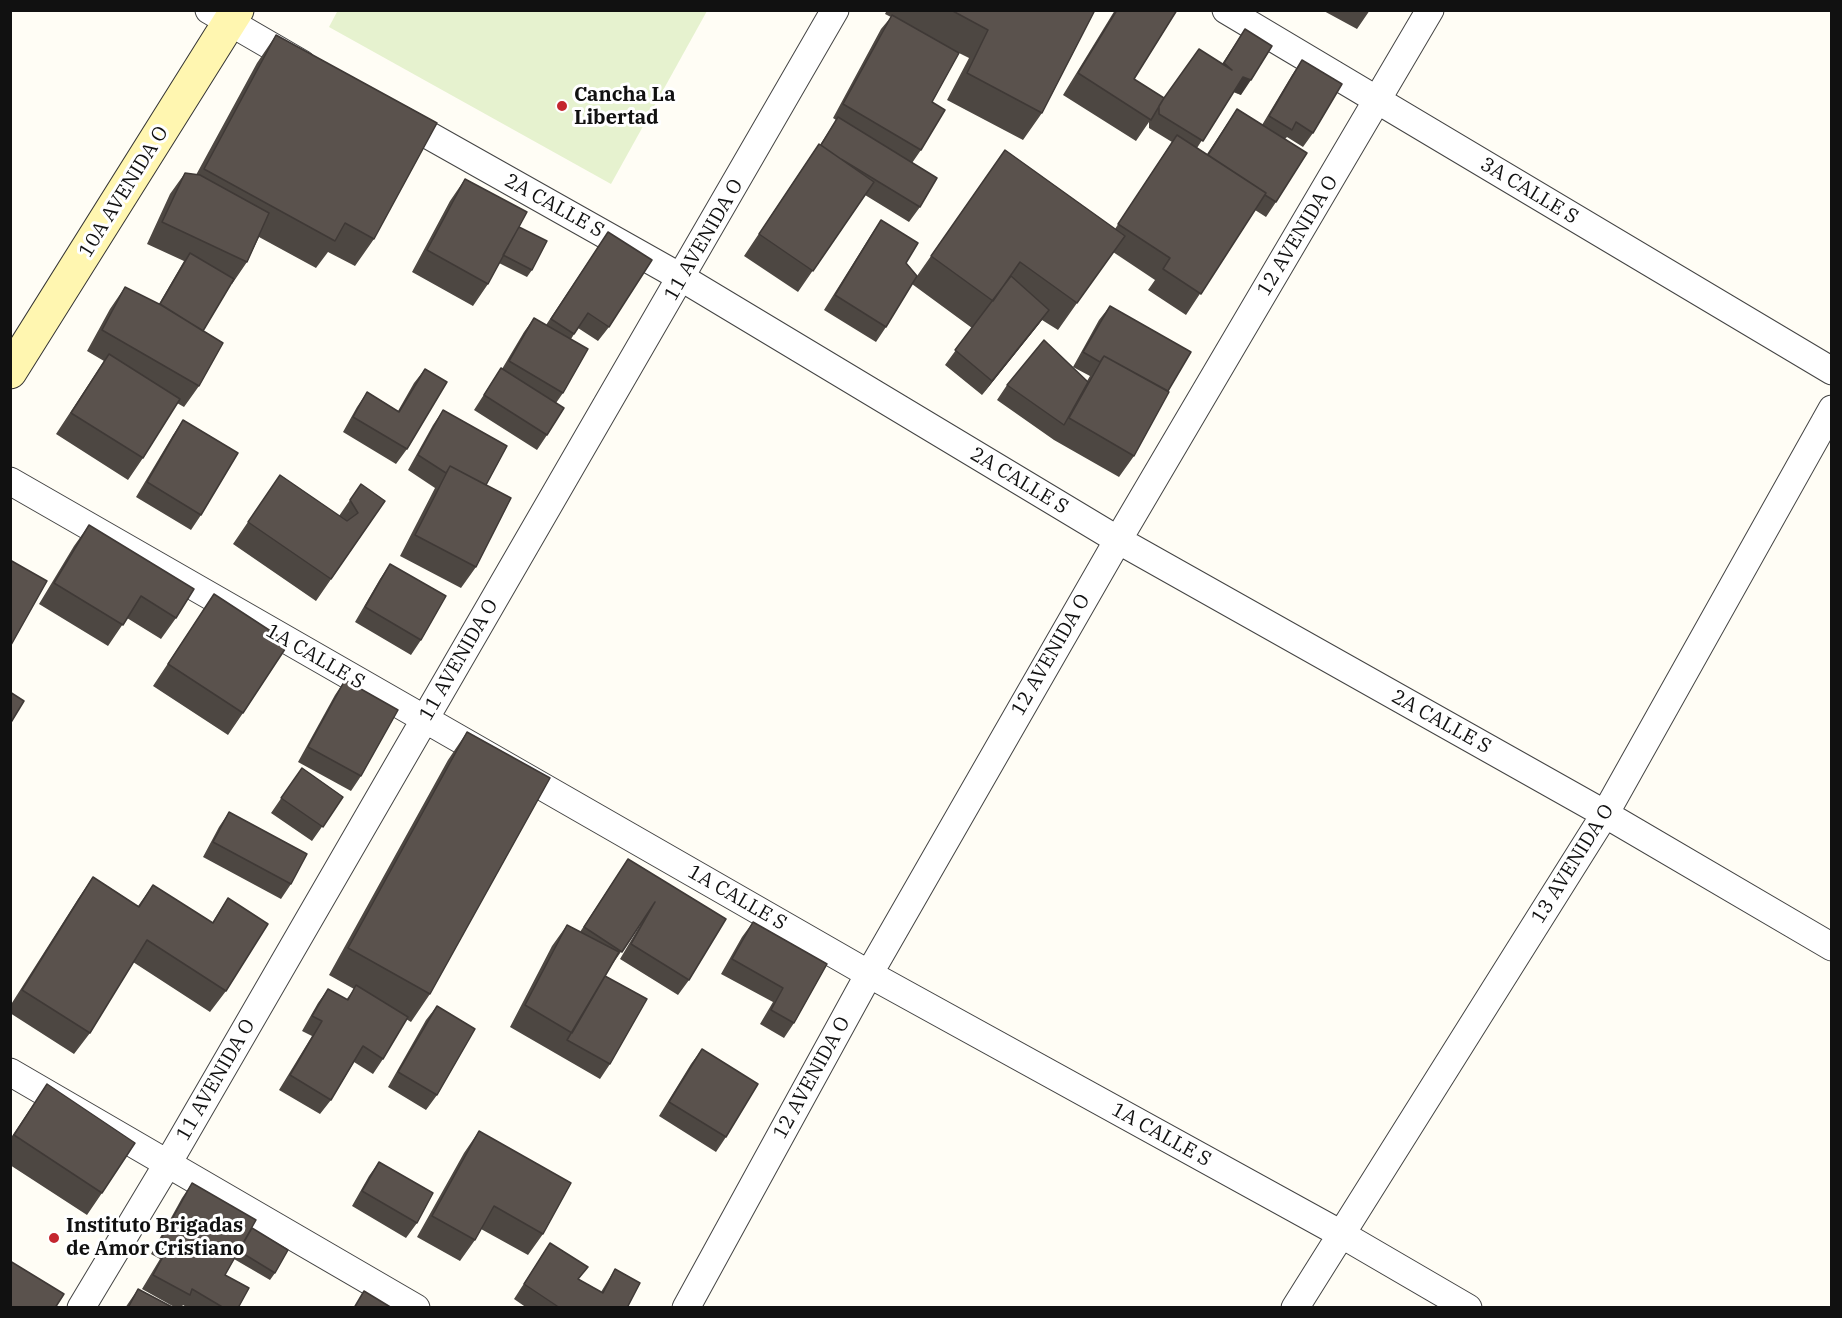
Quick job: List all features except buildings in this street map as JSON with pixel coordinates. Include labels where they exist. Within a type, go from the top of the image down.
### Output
[{"type":"street","name":"11 AVENIDA O","points":[[81,1308],[168,1163],[835,10]]},
{"type":"street","name":"3A CALLE S","points":[[1226,10],[1832,371]]},
{"type":"street","name":"12 AVENIDA O","points":[[686,1308],[869,974],[1118,540],[1430,10]]},
{"type":"street","points":[[225,15],[322,75]]},
{"type":"street","name":"10A AVENIDA O","points":[[10,372],[225,15]]},
{"type":"street","name":"2A CALLE S","points":[[374,104],[682,278],[1118,540],[1605,814],[1832,948]]},
{"type":"street","name":"13 AVENIDA O","points":[[1295,1308],[1605,814],[1832,409]]},
{"type":"street","name":"1A CALLE S","points":[[10,481],[869,974],[1341,1234],[1468,1308]]},
{"type":"street","points":[[10,1072],[416,1308]]},
{"type":"green space","name":"Cancha La Libertad","points":[[338,10],[707,11],[611,184],[329,27]]},
{"type":"place","name":"Cancha La Libertad","points":[[562,106]]},
{"type":"place","name":"Instituto Brigadas de Amor Cristiano","points":[[54,1238]]}]
